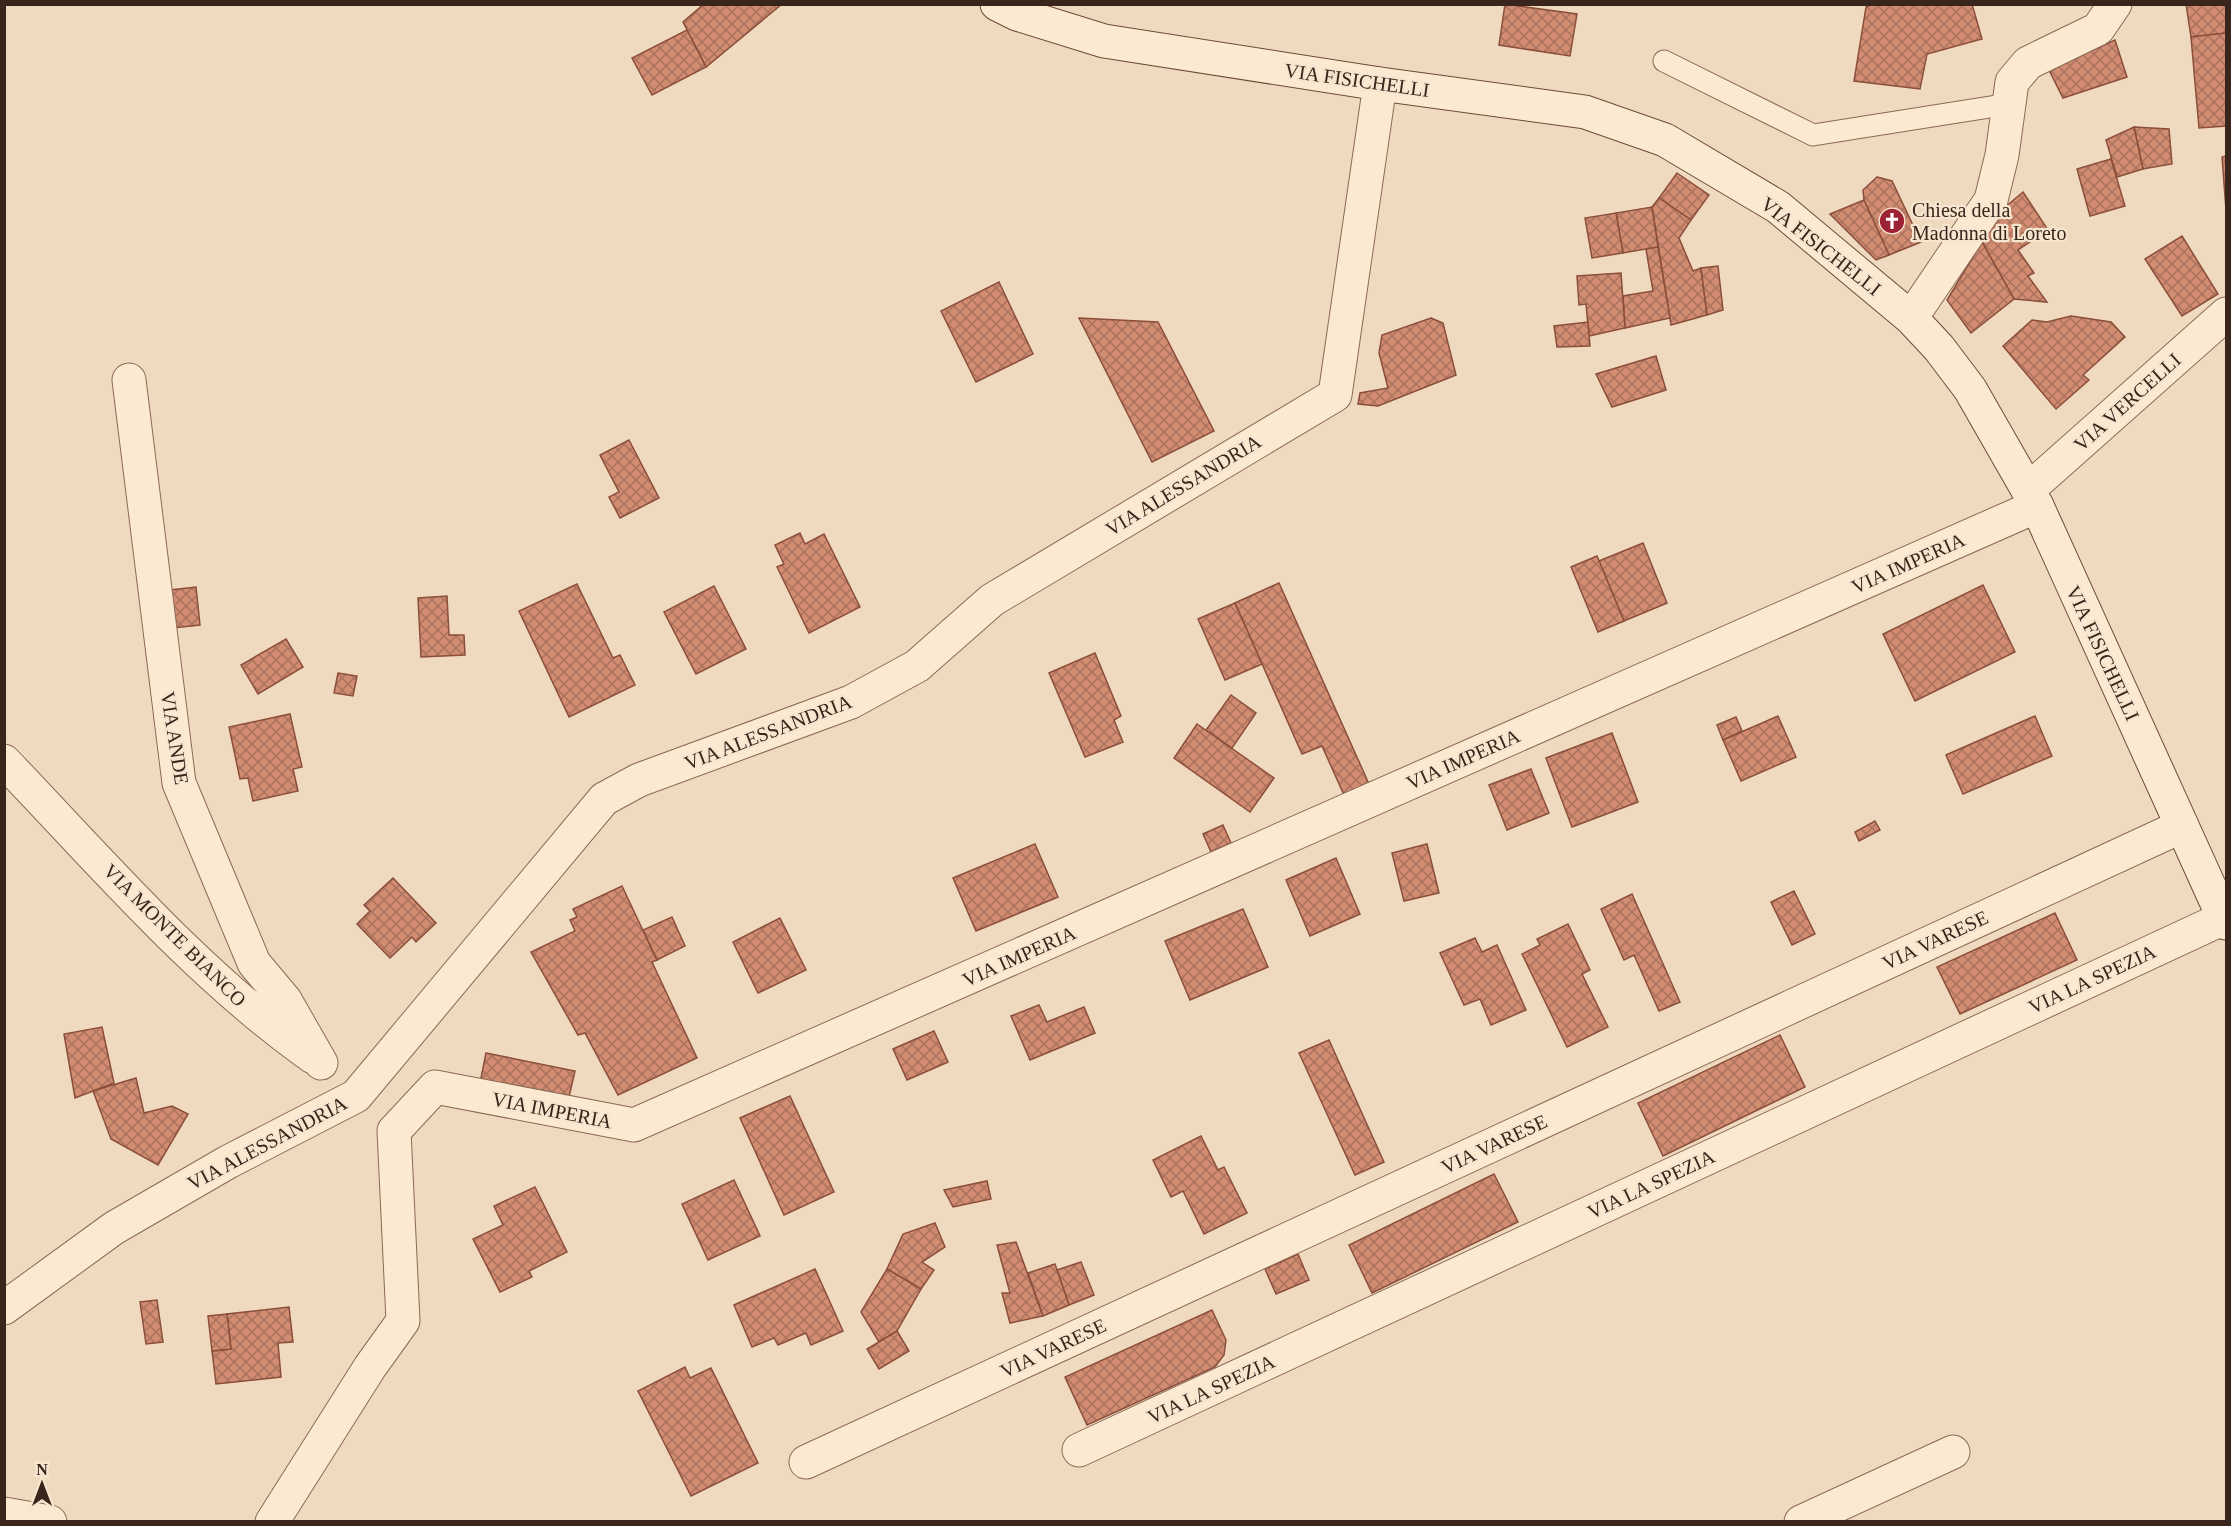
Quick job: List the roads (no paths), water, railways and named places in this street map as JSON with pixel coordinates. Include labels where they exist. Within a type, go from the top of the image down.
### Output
[{"type":"street","name":"VIA FISICHELLI","points":[[998,4],[1017,14],[1104,41],[1380,84],[1585,112],[1665,140],[1778,207],[1911,318],[1939,348],[1970,389],[2032,498],[2225,921]]},
{"type":"street","points":[[1911,318],[1991,200],[2002,154],[2012,82],[2028,63],[2098,29],[2115,4]]},
{"type":"street","name":"VIA ALESSANDRIA","points":[[4,1308],[114,1228],[228,1162],[356,1096],[604,799],[639,780],[851,702],[917,666],[992,600],[1335,394],[1380,84]]},
{"type":"street","name":"VIA VERCELLI","points":[[2032,498],[2226,314]]},
{"type":"street","name":"VIA ANDE","points":[[129,380],[179,783],[254,963],[285,1000],[321,1063]]},
{"type":"street","name":"VIA IMPERIA","points":[[272,1521],[370,1367],[403,1321],[394,1131],[435,1087],[634,1125],[2032,498]]},
{"type":"street","name":"VIA MONTE BIANCO","points":[[4,761],[173,936],[264,1022],[321,1063],[356,1096]]},
{"type":"street","name":"VIA VARESE","points":[[806,1462],[2182,826]]},
{"type":"street","name":"VIA LA SPEZIA","points":[[1079,1450],[2225,921]]},
{"type":"street","points":[[1801,1521],[1953,1452]]},
{"type":"street","points":[[4,1514],[50,1521]]},
{"type":"lane","points":[[1664,61],[1813,135],[2009,104]]},
{"type":"place","name":"Chiesa della Madonna di Loreto","points":[[1892,221]]}]
